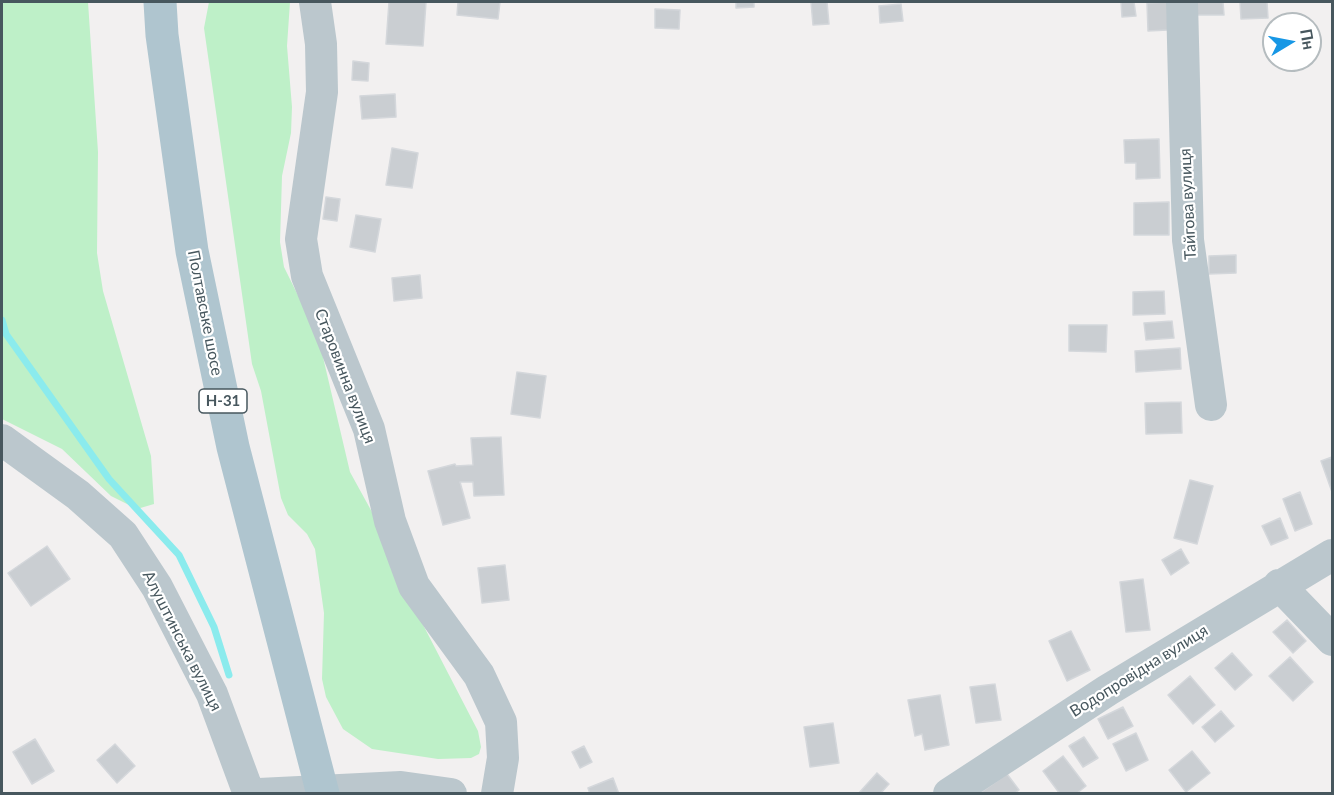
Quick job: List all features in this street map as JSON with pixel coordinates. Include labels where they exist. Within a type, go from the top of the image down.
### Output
[{"type":"main road","name":"Полтавське шосе","points":[[160,2],[162,35],[192,251],[233,447],[322,791]]},
{"type":"street","name":"Старовинна вулиця","points":[[315,2],[321,44],[322,92],[301,239],[307,276],[369,429],[390,521],[414,586],[478,675],[501,722],[503,758],[497,794]]},
{"type":"street","name":"Тайгова вулиця","points":[[1182,2],[1188,240],[1211,405]]},
{"type":"street","name":"Алуштинська вулиця","points":[[2,440],[78,495],[123,535],[157,586],[212,694],[249,794]]},
{"type":"street","name":"Водопровідна вулиця","points":[[949,794],[1108,690],[1332,555]]},
{"type":"street","points":[[1279,585],[1332,640]]},
{"type":"street","points":[[259,794],[401,787],[451,794]]},
{"type":"green space","points":[[2,2],[88,2],[98,152],[97,253],[103,291],[151,456],[154,504],[137,509],[111,496],[62,449],[2,419]]},
{"type":"green space","points":[[209,2],[290,2],[287,46],[292,107],[291,133],[282,176],[280,242],[284,267],[318,336],[350,472],[389,543],[419,617],[478,731],[481,747],[479,754],[471,758],[438,759],[372,749],[343,729],[326,697],[322,679],[324,613],[315,549],[307,534],[288,515],[281,498],[261,391],[252,364],[204,28]]},
{"type":"building","points":[[389,2],[426,2],[423,46],[386,44]]},
{"type":"building","points":[[458,2],[500,2],[498,19],[457,15]]},
{"type":"building","points":[[736,2],[754,2],[754,7],[736,8]]},
{"type":"building","points":[[811,2],[827,2],[829,24],[813,25]]},
{"type":"building","points":[[1121,2],[1134,2],[1136,16],[1122,17]]},
{"type":"building","points":[[1167,2],[1168,30],[1148,31],[1147,3]]},
{"type":"building","points":[[1193,2],[1223,2],[1224,15],[1193,15]]},
{"type":"building","points":[[1240,2],[1267,2],[1268,12],[1262,12],[1262,18],[1241,19]]},
{"type":"building","points":[[901,4],[903,21],[880,23],[879,6]]},
{"type":"building","points":[[655,9],[680,10],[679,29],[655,28]]},
{"type":"building","points":[[353,61],[369,63],[368,81],[352,80]]},
{"type":"building","points":[[395,94],[396,117],[362,119],[360,96]]},
{"type":"building","points":[[1159,139],[1160,178],[1136,179],[1136,163],[1125,163],[1124,140]]},
{"type":"building","points":[[392,148],[418,153],[412,188],[386,185]]},
{"type":"building","points":[[326,197],[340,199],[337,221],[323,219]]},
{"type":"building","points":[[1169,202],[1169,235],[1134,235],[1134,203]]},
{"type":"building","points":[[356,215],[381,219],[375,252],[350,247]]},
{"type":"building","points":[[1236,255],[1236,273],[1209,274],[1209,256]]},
{"type":"building","points":[[420,275],[422,298],[394,301],[392,278]]},
{"type":"building","points":[[1164,291],[1165,314],[1133,315],[1133,292]]},
{"type":"building","points":[[1172,321],[1174,338],[1146,340],[1144,323]]},
{"type":"building","points":[[1069,325],[1107,325],[1106,352],[1069,351]]},
{"type":"building","points":[[1180,348],[1181,369],[1136,372],[1135,351]]},
{"type":"building","points":[[517,372],[546,376],[540,418],[511,414]]},
{"type":"building","points":[[1181,402],[1182,433],[1146,434],[1145,403]]},
{"type":"building","points":[[501,437],[504,495],[474,496],[473,482],[460,482],[470,518],[443,525],[428,471],[455,464],[456,466],[473,465],[471,438]]},
{"type":"building","points":[[1332,457],[1332,492],[1321,461]]},
{"type":"building","points":[[1190,480],[1213,486],[1197,544],[1174,538]]},
{"type":"building","points":[[1300,492],[1312,524],[1295,531],[1283,499]]},
{"type":"building","points":[[1280,518],[1288,538],[1271,545],[1262,526]]},
{"type":"building","points":[[47,546],[70,579],[31,606],[8,573]]},
{"type":"building","points":[[1181,549],[1189,563],[1171,575],[1162,560]]},
{"type":"building","points":[[505,565],[509,600],[482,603],[478,568]]},
{"type":"building","points":[[1143,579],[1150,630],[1126,632],[1120,582]]},
{"type":"building","points":[[1287,620],[1306,641],[1293,653],[1273,632]]},
{"type":"building","points":[[1071,631],[1090,670],[1067,681],[1049,641]]},
{"type":"building","points":[[1232,653],[1252,675],[1235,690],[1215,668]]},
{"type":"building","points":[[1290,657],[1313,682],[1293,701],[1269,676]]},
{"type":"building","points":[[1190,676],[1215,705],[1193,724],[1168,695]]},
{"type":"building","points":[[995,684],[1001,720],[976,723],[970,687]]},
{"type":"building","points":[[940,695],[949,745],[925,750],[922,734],[915,736],[908,700]]},
{"type":"building","points":[[1123,707],[1133,726],[1108,739],[1098,719]]},
{"type":"building","points":[[1221,711],[1234,726],[1215,742],[1202,727]]},
{"type":"building","points":[[833,723],[839,763],[810,767],[804,727]]},
{"type":"building","points":[[1136,733],[1148,760],[1126,771],[1113,744]]},
{"type":"building","points":[[1084,737],[1098,758],[1083,767],[1069,746]]},
{"type":"building","points":[[35,739],[54,771],[32,784],[13,752]]},
{"type":"building","points":[[115,744],[135,766],[117,783],[97,760]]},
{"type":"building","points":[[584,746],[592,762],[580,768],[572,752]]},
{"type":"building","points":[[1192,751],[1210,773],[1186,792],[1169,770]]},
{"type":"building","points":[[1063,756],[1086,786],[1076,794],[1060,794],[1043,771]]},
{"type":"building","points":[[877,773],[889,784],[880,794],[858,794]]},
{"type":"building","points":[[1007,774],[1019,790],[1014,794],[980,793]]},
{"type":"building","points":[[613,778],[619,794],[590,794],[588,788]]},
{"type":"waterway","points":[[2,320],[6,334],[109,479],[179,555],[214,627],[229,675]]}]
